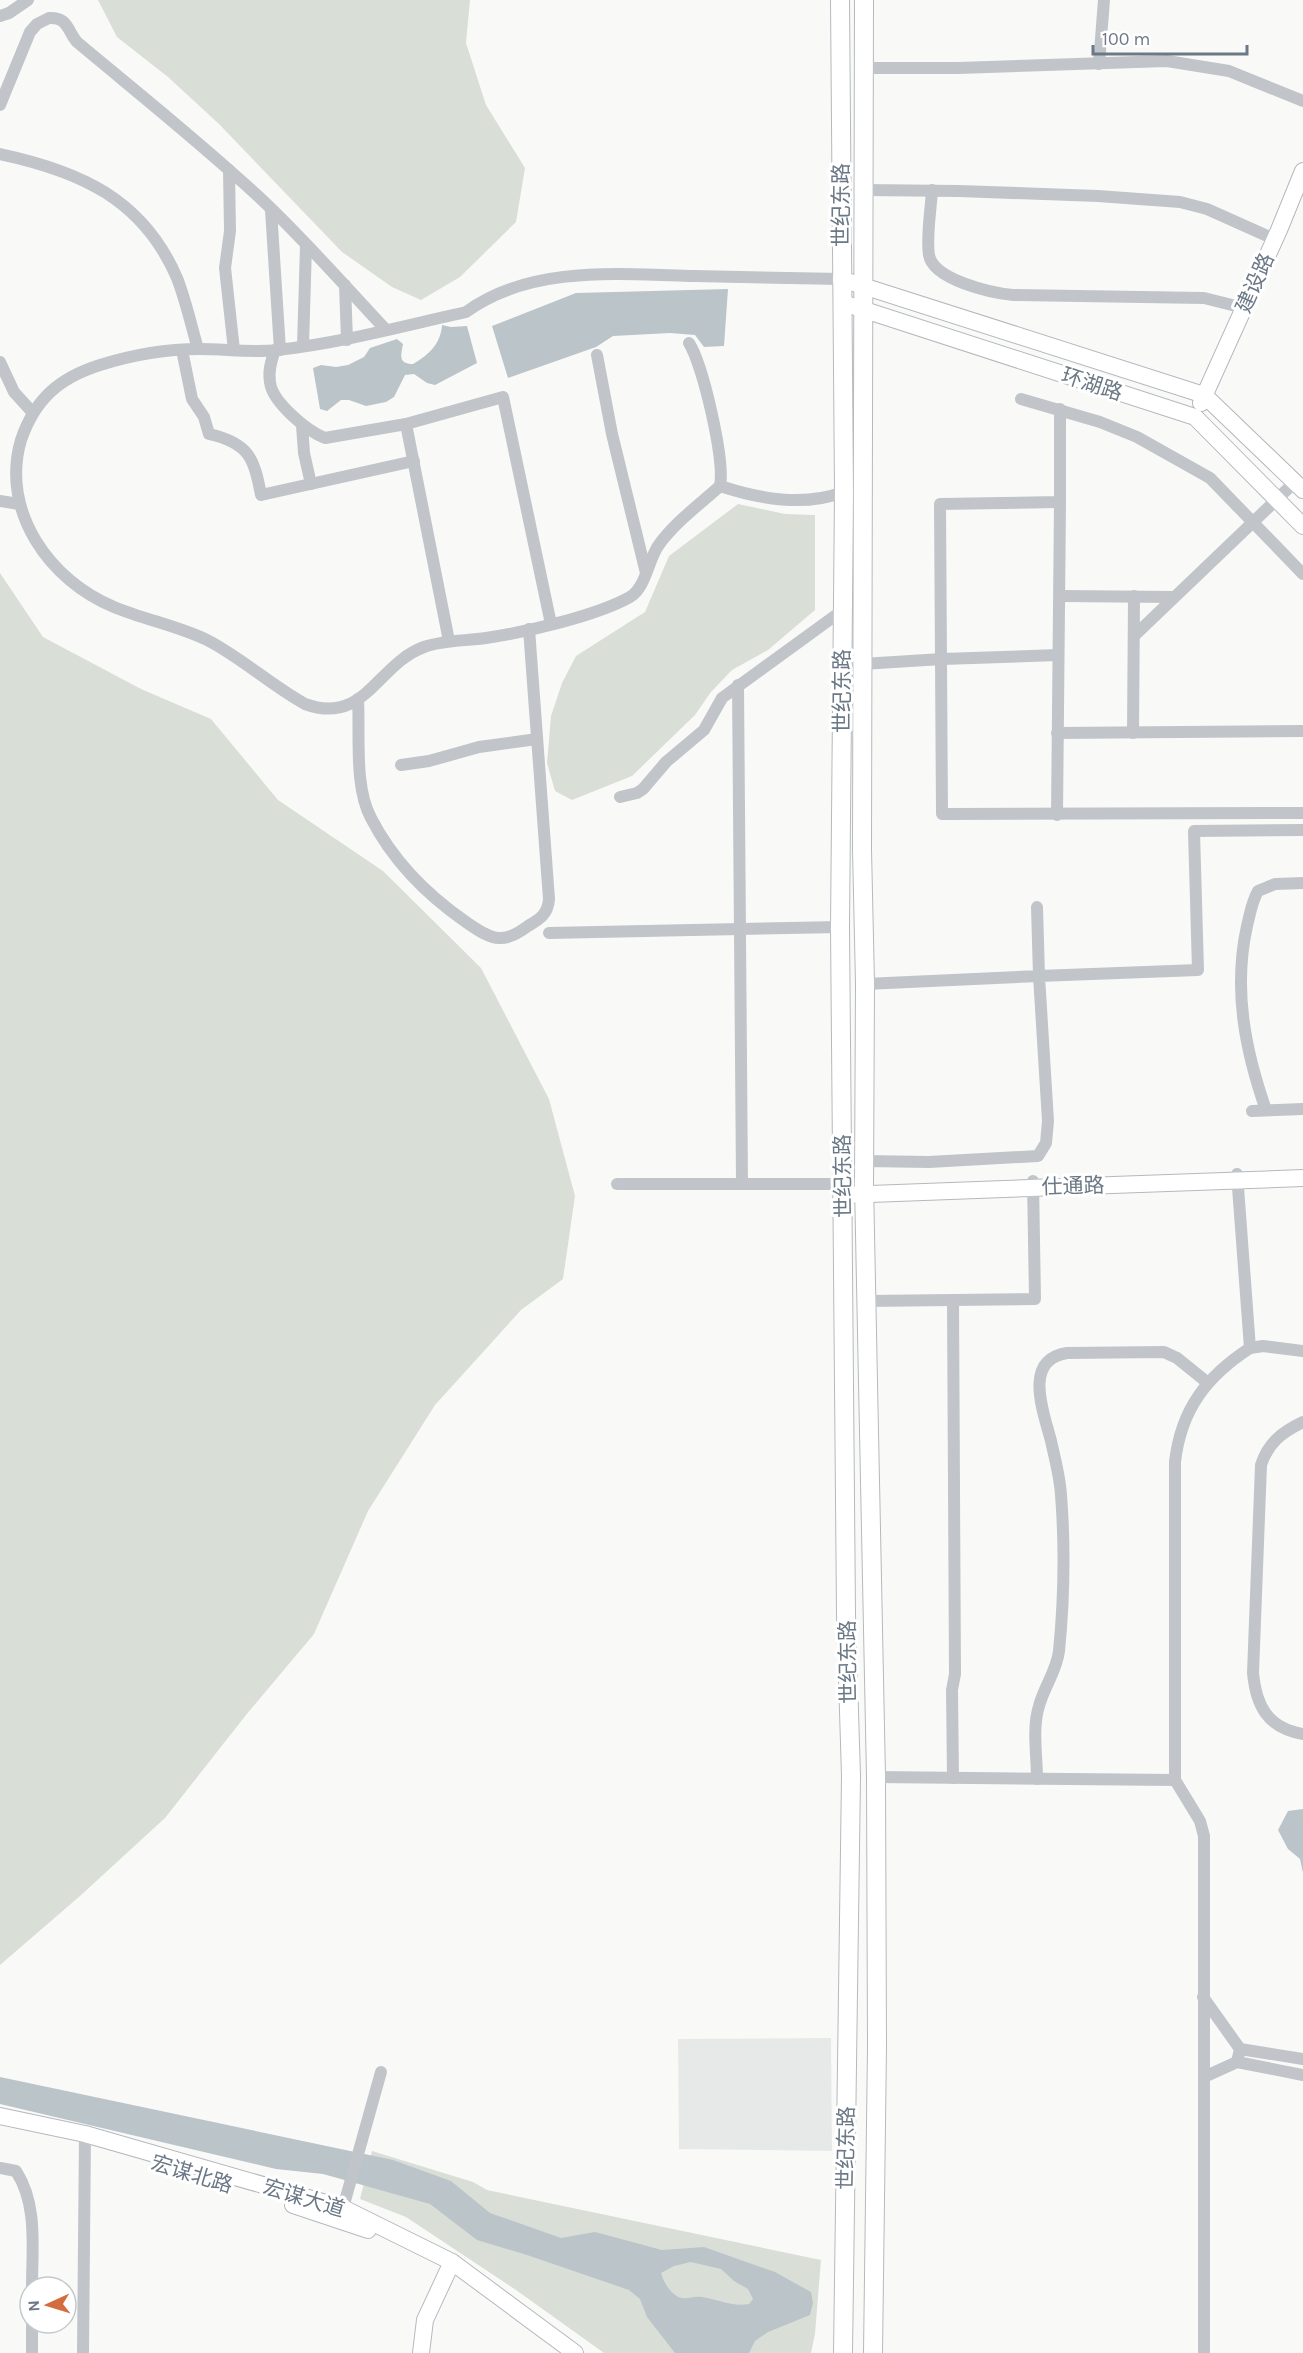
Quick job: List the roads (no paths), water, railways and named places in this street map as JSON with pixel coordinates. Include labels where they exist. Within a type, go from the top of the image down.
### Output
[{"type":"main road","name":"世纪东路","points":[[840,0],[844,492],[840,927],[846,1614],[851,1776],[843,2353]]},
{"type":"main road","name":"世纪东路","points":[[864,0],[862,286],[864,1189],[876,1777],[877,2047],[873,2353]]},
{"type":"main road","name":"建设路","points":[[1195,417],[1303,171]]},
{"type":"main road","name":"环湖路","points":[[841,279],[1204,395],[1299,486]]},
{"type":"main road","name":"环湖路","points":[[843,303],[1195,417],[1303,526]]},
{"type":"main road","name":"仕通路","points":[[1238,1177],[1303,1170]]},
{"type":"main road","name":"仕通路","points":[[843,1190],[1238,1177],[1303,1178]]},
{"type":"main road","points":[[851,1776],[876,1777]]},
{"type":"main road","points":[[847,2055],[863,2063],[872,2056],[877,2047]]},
{"type":"main road","name":"宏谋大道","points":[[0,2116],[343,2208],[450,2266],[575,2353]]},
{"type":"main road","name":"宏谋北路","points":[[0,2124],[85,2139],[131,2156],[363,2228],[450,2266],[562,2353]]},
{"type":"main road","points":[[845,2149],[852,2140],[861,2137],[869,2137],[875,2147]]},
{"type":"main road","points":[[421,2353],[425,2320],[450,2266]]},
{"type":"street","points":[[0,16],[9,13],[28,0]]},
{"type":"street","points":[[1099,63],[1104,0]]},
{"type":"street","points":[[0,105],[30,32],[49,18],[66,22],[77,42],[229,170],[334,271],[386,330]]},
{"type":"street","points":[[864,68],[952,68],[1167,61],[1218,68],[1240,74],[1303,101]]},
{"type":"street","points":[[0,154],[24,159],[78,177],[94,184],[127,207],[151,232],[167,257],[183,296],[198,349]]},
{"type":"street","points":[[229,170],[230,231],[225,268],[234,350]]},
{"type":"street","points":[[864,190],[1098,196],[1180,202],[1207,209],[1274,239]]},
{"type":"street","points":[[932,190],[929,256],[936,268],[971,286],[990,293],[1013,295],[1204,298],[1244,308]]},
{"type":"street","points":[[271,210],[277,350],[270,363],[272,391],[302,425],[313,434],[325,438],[406,424],[502,397],[550,624]]},
{"type":"street","points":[[303,346],[306,246]]},
{"type":"street","points":[[689,343],[701,375],[715,435],[720,464],[720,486],[664,540],[654,554],[638,591],[630,597],[590,613],[550,624],[502,635],[425,646],[405,657],[358,699],[343,708],[321,709],[305,704],[212,643],[188,631],[115,608],[97,599],[53,566],[39,549],[19,504],[14,478],[16,457],[27,422],[48,393],[63,381],[80,371],[103,364],[160,351],[277,350],[346,340],[466,312],[479,303],[524,286],[587,274],[841,279]]},
{"type":"street","points":[[345,285],[346,340]]},
{"type":"street","points":[[182,350],[194,404],[204,417],[209,434],[223,437],[248,454],[256,471],[261,495],[414,461]]},
{"type":"street","points":[[597,355],[612,434],[645,573]]},
{"type":"street","points":[[0,362],[14,392],[33,413]]},
{"type":"street","points":[[1021,399],[1100,422],[1174,456],[1210,478],[1303,574]]},
{"type":"street","points":[[1056,815],[1060,596],[1060,410]]},
{"type":"street","points":[[406,424],[449,641]]},
{"type":"street","points":[[302,425],[304,453],[311,484]]},
{"type":"street","points":[[720,486],[747,495],[784,500],[826,498],[844,492]]},
{"type":"street","points":[[1134,636],[1276,499],[1299,486]]},
{"type":"street","points":[[0,501],[19,504]]},
{"type":"street","points":[[1060,502],[940,504],[942,814],[1303,813]]},
{"type":"street","points":[[1060,596],[1174,597]]},
{"type":"street","points":[[1133,733],[1134,597]]},
{"type":"street","points":[[620,797],[637,793],[643,789],[666,762],[704,730],[722,698],[843,610]]},
{"type":"street","points":[[358,699],[361,783],[370,818],[412,877],[425,890],[473,927],[498,939],[525,929],[543,917],[549,906],[529,629]]},
{"type":"street","points":[[862,664],[1058,655]]},
{"type":"street","points":[[738,685],[742,1183]]},
{"type":"street","points":[[1057,732],[1303,731]]},
{"type":"street","points":[[401,765],[429,762],[479,747],[537,739]]},
{"type":"street","points":[[865,984],[1198,970],[1194,831],[1303,830]]},
{"type":"street","points":[[1266,1110],[1252,1066],[1244,1029],[1240,981],[1243,948],[1252,906],[1258,891],[1275,884],[1303,883]]},
{"type":"street","points":[[864,1161],[929,1162],[1038,1156],[1046,1143],[1048,1121],[1037,907]]},
{"type":"street","points":[[549,933],[741,931],[840,927]]},
{"type":"street","points":[[1252,1111],[1303,1109]]},
{"type":"street","points":[[1238,1177],[1250,1348]]},
{"type":"street","points":[[617,1184],[742,1183],[843,1190]]},
{"type":"street","points":[[867,1301],[1035,1299],[1033,1184]]},
{"type":"street","points":[[953,1300],[955,1662],[951,1696],[953,1778]]},
{"type":"street","points":[[1204,2353],[1204,1836],[1200,1821],[1175,1780],[1176,1450],[1193,1400],[1208,1383],[1250,1348],[1263,1346],[1303,1350]]},
{"type":"street","points":[[1037,1779],[1036,1718],[1059,1652],[1063,1556],[1059,1476],[1039,1390],[1043,1367],[1052,1358],[1067,1353],[1164,1352],[1177,1358],[1208,1383]]},
{"type":"street","points":[[1303,1422],[1288,1429],[1271,1443],[1261,1466],[1253,1672],[1259,1705],[1267,1715],[1280,1725],[1303,1734]]},
{"type":"street","points":[[876,1777],[1175,1780]]},
{"type":"street","points":[[1203,1997],[1240,2049],[1303,2059]]},
{"type":"street","points":[[1237,2062],[1240,2049]]},
{"type":"street","points":[[1204,2077],[1237,2062],[1303,2075]]},
{"type":"street","points":[[343,2208],[381,2072]]},
{"type":"street","points":[[83,2353],[85,2139]]},
{"type":"street","points":[[0,2168],[16,2171],[25,2186],[32,2211],[32,2275]]},
{"type":"street","points":[[32,2335],[32,2353]]}]
